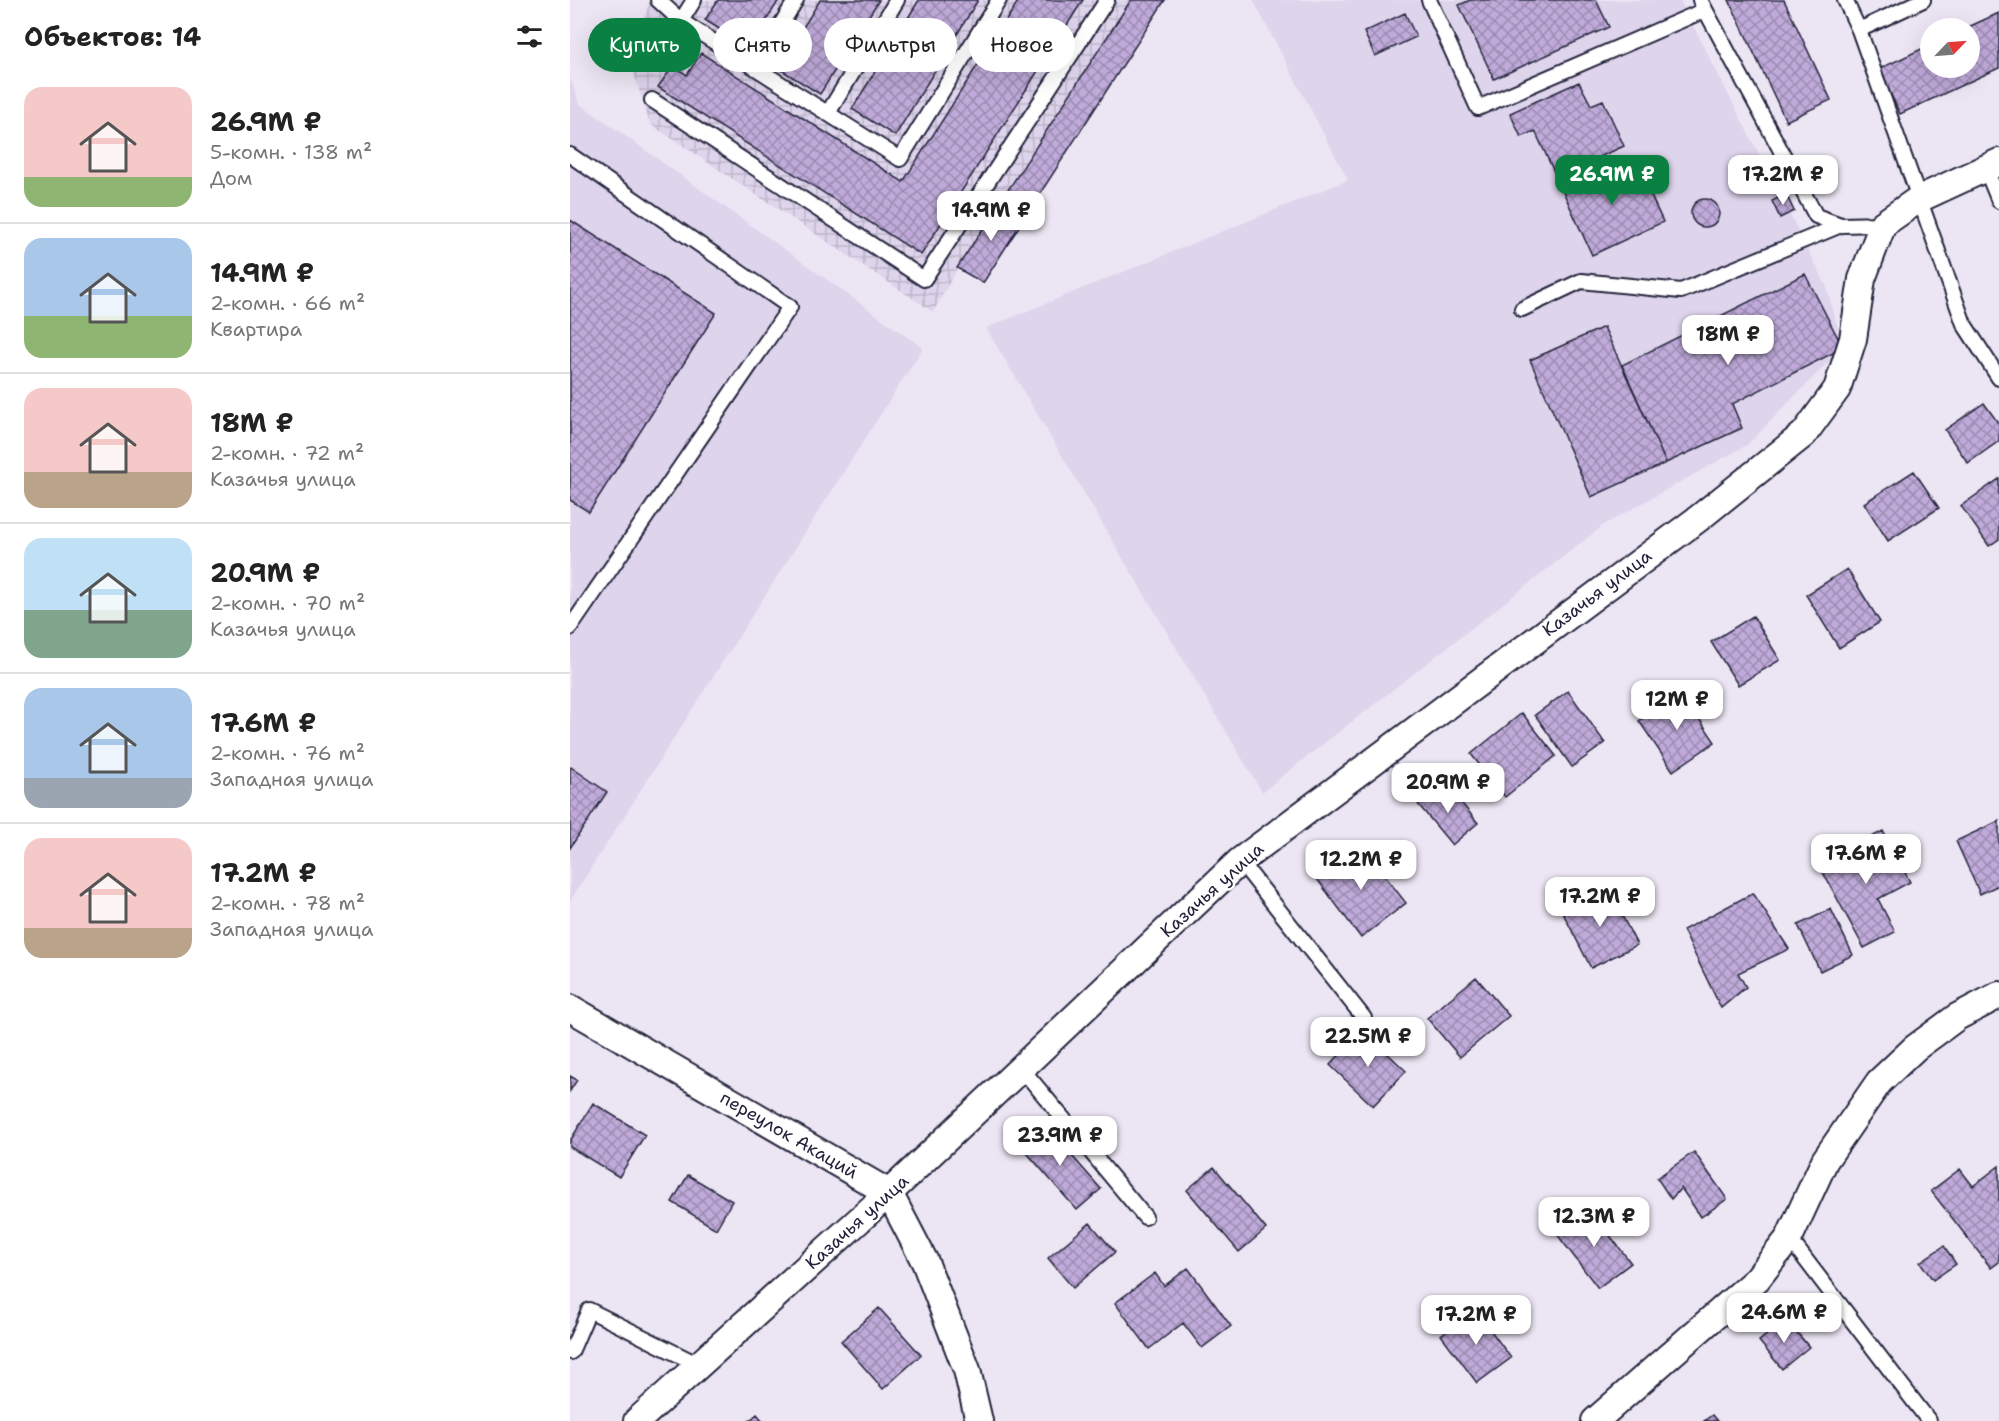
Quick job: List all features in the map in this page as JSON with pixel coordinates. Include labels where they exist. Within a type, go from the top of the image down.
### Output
[{"type":"street","points":[[1883,224],[1919,199],[1992,165]]},
{"type":"street","name":"Казачья улица","points":[[637,1421],[889,1193],[1240,861],[1698,518],[1804,434],[1837,389],[1853,339],[1862,279],[1883,224]]},
{"type":"street","points":[[1594,1421],[1757,1279],[1789,1238],[1825,1160],[1879,1082],[1932,1035],[1957,1017],[1999,995]]},
{"type":"street","name":"переулок Акаций","points":[[570,1008],[889,1193]]},
{"type":"street","points":[[889,1193],[925,1262],[967,1370],[979,1421]]},
{"type":"lane","points":[[658,0],[678,18]]},
{"type":"lane","points":[[683,18],[694,0]]},
{"type":"lane","points":[[785,18],[796,0]]},
{"type":"lane","points":[[828,113],[897,0]]},
{"type":"lane","points":[[763,72],[900,159],[999,0]]},
{"type":"lane","points":[[652,100],[924,279],[1107,0]]},
{"type":"lane","points":[[1429,0],[1478,108],[1702,5],[1815,216],[1841,225],[1883,224]]},
{"type":"lane","points":[[1845,0],[1859,30],[1965,324],[1999,378]]},
{"type":"lane","points":[[1859,30],[1923,0]]},
{"type":"lane","points":[[570,155],[790,307],[570,628]]},
{"type":"lane","points":[[1992,165],[1999,201]]},
{"type":"lane","points":[[1522,309],[1581,281],[1681,291],[1841,225]]},
{"type":"lane","points":[[1240,861],[1364,1018]]},
{"type":"lane","points":[[1022,1069],[1145,1217]]},
{"type":"lane","points":[[1789,1238],[1929,1421]]},
{"type":"lane","points":[[571,1352],[589,1310],[699,1365]]},
{"type":"shaded area","points":[[651,0],[1165,0],[983,283],[957,269],[933,312],[650,124],[633,72],[701,72],[701,18],[643,18]]},
{"type":"shaded area","points":[[1253,0],[1680,0],[1826,285],[1843,347],[1747,445],[1605,524],[1262,792],[986,328],[1348,180]]},
{"type":"shaded area","points":[[570,78],[579,103],[923,348],[570,901]]},
{"type":"building","points":[[718,0],[779,0],[768,18],[713,18],[713,25],[705,20]]},
{"type":"building","points":[[820,0],[879,0],[868,18],[824,18],[824,72],[834,72],[820,94],[784,72],[812,72],[812,18],[809,18]]},
{"type":"building","points":[[919,0],[978,0],[957,34],[957,18],[908,18]]},
{"type":"building","points":[[1019,0],[1083,0],[1072,18],[1008,18]]},
{"type":"building","points":[[1131,0],[1165,0],[1025,217],[1001,201]]},
{"type":"building","points":[[1470,0],[1596,0],[1609,27],[1494,79],[1459,5]]},
{"type":"building","points":[[1729,0],[1784,0],[1831,100],[1786,121]]},
{"type":"building","points":[[1405,13],[1416,37],[1375,56],[1364,32]]},
{"type":"building","points":[[1999,13],[1999,68],[1980,77],[1980,22]]},
{"type":"building","points":[[1920,50],[1920,78],[1977,78],[1900,114],[1879,69]]},
{"type":"building","points":[[701,53],[713,61],[713,72],[731,72],[903,182],[973,72],[1037,72],[921,255],[658,87],[669,72],[682,72],[687,75],[689,72],[701,72]]},
{"type":"building","points":[[875,72],[934,72],[895,136],[852,109]]},
{"type":"building","points":[[1579,82],[1591,105],[1603,100],[1624,146],[1579,166],[1585,179],[1562,189],[1535,131],[1521,137],[1510,113]]},
{"type":"building","points":[[1633,157],[1663,222],[1592,255],[1562,189]]},
{"type":"building","points":[[1786,194],[1794,211],[1780,218],[1772,201]]},
{"type":"building","points":[[1705,199],[1715,203],[1719,213],[1715,223],[1705,227],[1695,223],[1691,213],[1695,203]]},
{"type":"building","points":[[1001,201],[1025,217],[983,283],[957,268]]},
{"type":"building","points":[[570,220],[716,313],[589,512],[570,500]]},
{"type":"building","points":[[1805,274],[1843,348],[1732,404],[1742,428],[1666,463],[1622,365]]},
{"type":"building","points":[[1604,327],[1666,463],[1591,497],[1530,360]]},
{"type":"building","points":[[1984,403],[1999,424],[1999,441],[1968,463],[1945,430]]},
{"type":"building","points":[[1914,471],[1939,508],[1888,541],[1864,503]]},
{"type":"building","points":[[1999,479],[1999,539],[1989,546],[1961,506]]},
{"type":"building","points":[[1847,569],[1880,622],[1839,648],[1806,595]]},
{"type":"building","points":[[1753,616],[1780,660],[1738,685],[1711,642]]},
{"type":"building","points":[[1568,691],[1605,743],[1572,767],[1535,715]]},
{"type":"building","points":[[1681,692],[1715,742],[1673,771],[1639,721]]},
{"type":"building","points":[[1522,713],[1556,756],[1505,797],[1471,754]]},
{"type":"building","points":[[571,767],[607,792],[570,848],[570,769]]},
{"type":"building","points":[[1444,782],[1478,823],[1452,845],[1418,804]]},
{"type":"building","points":[[1999,821],[1999,885],[1980,894],[1956,841]]},
{"type":"building","points":[[1883,831],[1910,882],[1878,899],[1895,932],[1864,948],[1819,865]]},
{"type":"building","points":[[1361,845],[1406,903],[1361,938],[1317,879]]},
{"type":"building","points":[[1608,888],[1637,945],[1591,968],[1562,911]]},
{"type":"building","points":[[1753,893],[1789,949],[1738,973],[1746,987],[1721,1008],[1683,930]]},
{"type":"building","points":[[1831,909],[1853,955],[1820,971],[1798,925]]},
{"type":"building","points":[[1476,977],[1509,1016],[1460,1057],[1427,1018]]},
{"type":"building","points":[[1363,1030],[1406,1071],[1373,1106],[1330,1065]]},
{"type":"building","points":[[570,1076],[577,1080],[570,1091]]},
{"type":"building","points":[[593,1103],[645,1135],[619,1177],[570,1147],[570,1141]]},
{"type":"building","points":[[1044,1124],[1101,1189],[1077,1210],[1020,1145]]},
{"type":"building","points":[[1694,1152],[1727,1199],[1701,1217],[1681,1188],[1671,1199],[1657,1178]]},
{"type":"building","points":[[1999,1166],[1999,1262],[1991,1268],[1931,1191],[1960,1169],[1973,1186]]},
{"type":"building","points":[[1214,1167],[1266,1229],[1239,1252],[1187,1190]]},
{"type":"building","points":[[688,1175],[732,1201],[716,1229],[672,1202]]},
{"type":"building","points":[[1589,1208],[1631,1263],[1598,1288],[1556,1233]]},
{"type":"building","points":[[1090,1223],[1115,1252],[1073,1288],[1048,1258]]},
{"type":"building","points":[[1944,1246],[1956,1264],[1933,1280],[1920,1262]]},
{"type":"building","points":[[1188,1268],[1231,1326],[1202,1348],[1183,1323],[1149,1349],[1115,1303],[1155,1273],[1164,1286]]},
{"type":"building","points":[[879,1308],[921,1355],[883,1389],[841,1341]]},
{"type":"building","points":[[1475,1309],[1511,1358],[1477,1383],[1441,1335]]},
{"type":"building","points":[[1786,1319],[1809,1347],[1782,1369],[1759,1341]]},
{"type":"building","points":[[757,1414],[763,1421],[749,1421]]},
{"type":"building","points":[[1712,1415],[1717,1421],[1704,1421]]}]
